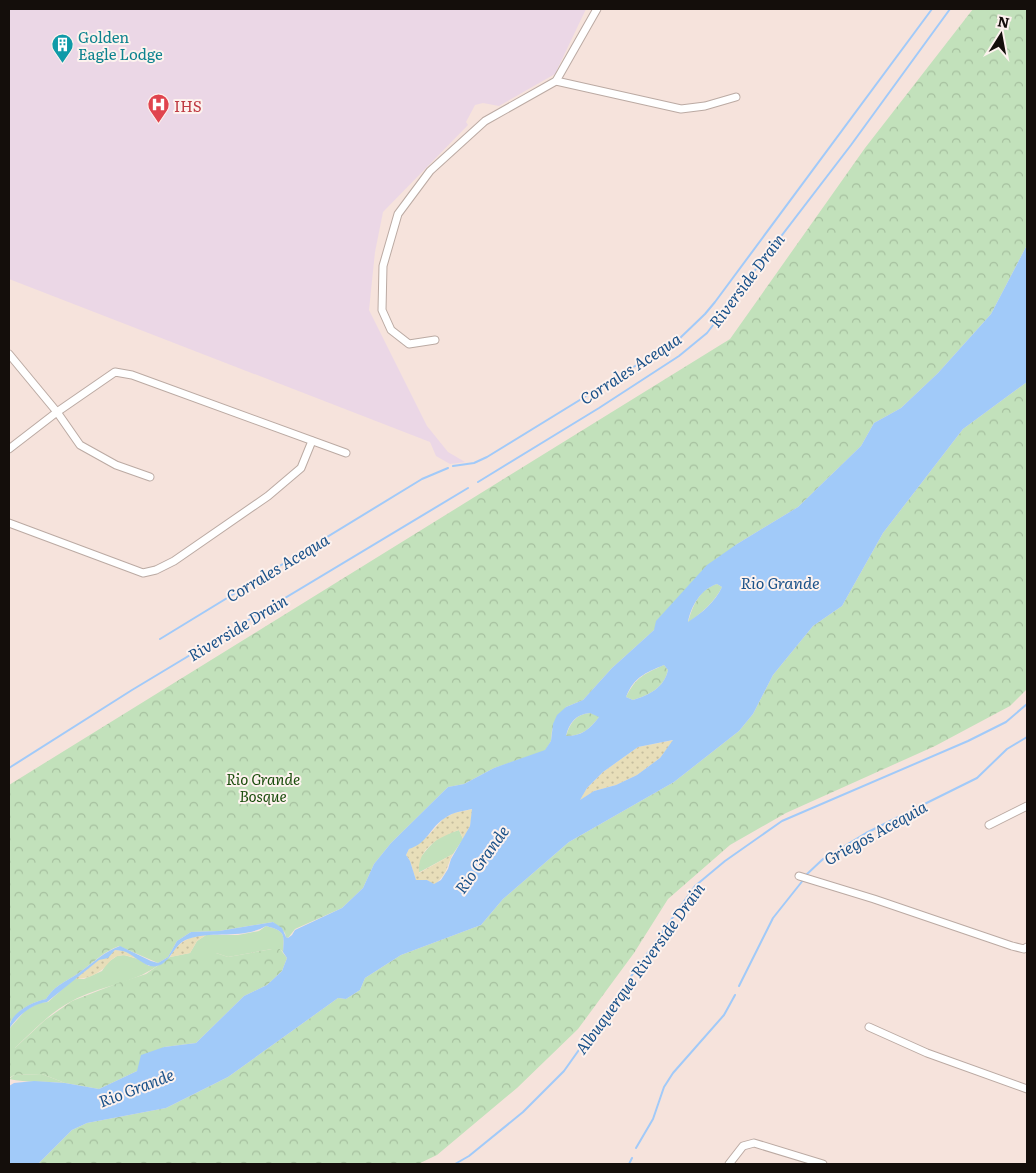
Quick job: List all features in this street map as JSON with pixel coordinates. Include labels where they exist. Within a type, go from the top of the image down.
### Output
[{"type":"street","points":[[435,340],[409,344],[391,330],[382,310],[383,266],[398,214],[430,171],[485,121],[556,81],[597,9]]},
{"type":"street","points":[[556,81],[681,109],[706,106],[736,97]]},
{"type":"street","points":[[9,354],[57,412],[80,445],[116,465],[150,477]]},
{"type":"street","points":[[9,449],[57,412],[115,372],[132,375],[346,453]]},
{"type":"street","points":[[9,523],[143,573],[156,570],[174,561],[268,496],[301,468],[312,441]]},
{"type":"street","points":[[989,825],[1027,806]]},
{"type":"street","points":[[800,876],[1012,946],[1027,947]]},
{"type":"street","points":[[869,1028],[927,1053],[1027,1089]]},
{"type":"street","points":[[729,1164],[743,1146],[754,1143],[824,1164]]},
{"type":"shaded area","points":[[9,9],[586,9],[555,74],[499,106],[483,103],[475,105],[466,122],[468,125],[383,212],[375,252],[369,310],[427,426],[448,452],[465,462],[450,464],[436,456],[430,442],[9,279]]},
{"type":"green space","name":"Rio Grande Bosque","points":[[973,9],[1027,9],[1027,245],[991,314],[938,373],[901,408],[874,423],[861,446],[798,507],[737,544],[654,630],[612,668],[583,700],[566,707],[552,730],[551,741],[545,751],[494,768],[464,784],[448,787],[391,843],[374,864],[363,888],[342,908],[295,929],[288,938],[273,922],[219,931],[191,932],[177,941],[168,957],[158,963],[119,946],[103,954],[57,987],[46,999],[35,1002],[25,1008],[9,1024],[9,785],[730,339],[865,148]]},
{"type":"green space","points":[[1027,382],[1027,689],[1010,706],[935,746],[786,813],[730,845],[668,899],[634,953],[578,1029],[517,1088],[437,1155],[418,1164],[38,1164],[72,1130],[87,1123],[166,1108],[228,1077],[338,998],[346,999],[360,990],[365,978],[401,955],[481,925],[503,899],[569,842],[674,782],[739,731],[753,714],[773,675],[813,626],[842,606],[883,533],[963,429]]},
{"type":"green space","points":[[717,584],[722,587],[715,598],[688,623],[692,610],[701,594]]},
{"type":"green space","points":[[664,665],[668,670],[666,676],[655,690],[633,700],[626,697],[637,680]]},
{"type":"green space","points":[[590,713],[600,716],[593,725],[577,735],[566,736],[569,727],[577,717]]},
{"type":"green space","points":[[459,830],[463,839],[453,854],[418,873],[418,860],[429,847],[439,837]]},
{"type":"green space","points":[[266,926],[282,934],[284,941],[283,952],[280,949],[272,949],[228,957],[216,953],[190,953],[197,941],[206,935],[238,935],[259,931]]},
{"type":"green space","points":[[280,949],[287,958],[282,971],[267,985],[244,996],[196,1043],[164,1047],[137,1071],[99,1089],[65,1083],[42,1074],[14,1075],[9,1078],[9,1048],[15,1048],[45,1020],[72,1001],[146,974],[170,957],[190,953],[216,953],[228,957]]},
{"type":"green space","points":[[124,955],[138,959],[149,966],[157,966],[137,977],[82,996],[64,1005],[49,1016],[15,1048],[9,1048],[9,1029],[25,1011],[38,1003],[48,1002],[74,979],[84,979],[102,971],[107,963],[117,956]]},
{"type":"green space","points":[[42,1074],[65,1083],[9,1079],[14,1075]]},
{"type":"sand","points":[[674,740],[660,758],[637,775],[616,785],[594,791],[579,801],[587,788],[603,772],[638,747]]},
{"type":"sand","points":[[473,809],[470,826],[463,839],[459,830],[451,833],[437,840],[426,850],[422,857],[419,864],[419,873],[453,854],[442,877],[434,885],[427,880],[416,880],[406,855],[409,849],[428,836],[443,819],[454,813]]},
{"type":"sand","points":[[206,935],[197,941],[190,953],[170,957],[180,944],[194,937]]},
{"type":"sand","points":[[115,950],[125,951],[138,959],[120,955],[94,975],[74,979],[97,961]]},
{"type":"water","name":"Rio Grande","points":[[1027,245],[1027,382],[963,429],[883,533],[842,606],[813,626],[773,675],[753,714],[739,731],[674,782],[569,842],[503,899],[481,925],[401,955],[365,978],[360,990],[346,999],[338,998],[228,1077],[166,1108],[87,1123],[72,1130],[38,1164],[9,1164],[9,1086],[14,1083],[34,1081],[65,1083],[99,1089],[137,1071],[141,1055],[164,1047],[196,1043],[244,996],[267,985],[282,971],[287,958],[283,952],[282,934],[266,926],[247,933],[198,936],[183,941],[166,961],[157,966],[149,966],[126,952],[115,950],[108,958],[99,960],[47,1002],[25,1011],[9,1029],[10,1023],[17,1013],[34,1003],[46,999],[57,987],[104,954],[120,946],[158,963],[168,957],[177,941],[191,932],[219,931],[273,922],[282,928],[288,938],[295,930],[342,908],[363,888],[374,864],[391,843],[448,787],[464,784],[494,768],[545,750],[551,741],[553,724],[557,715],[566,707],[583,700],[612,668],[654,630],[656,621],[707,565],[737,544],[798,507],[861,446],[874,423],[901,408],[938,373],[991,314]],"holes":[[[717,584],[722,587],[708,607],[688,622],[698,599],[711,586]],[[664,665],[668,670],[663,682],[655,690],[633,700],[626,697],[637,680],[646,673]],[[590,713],[599,717],[585,731],[577,735],[566,736],[574,720]],[[673,740],[660,758],[637,775],[616,785],[594,791],[580,800],[587,788],[603,772],[638,747]],[[472,809],[470,826],[451,859],[448,869],[441,880],[434,884],[427,880],[416,880],[406,855],[409,849],[421,843],[440,822],[455,813]]]},
{"type":"waterway","name":"Corrales Acequa","points":[[453,466],[474,463],[487,457],[679,339],[715,302],[932,9]]},
{"type":"waterway","name":"Riverside Drain","points":[[478,482],[599,408],[679,356],[707,333],[851,145],[950,9]]},
{"type":"waterway","name":"Corrales Acequa","points":[[160,639],[422,479],[448,468]]},
{"type":"waterway","name":"Riverside Drain","points":[[9,768],[132,690],[468,488]]},
{"type":"waterway","name":"Albuquerque Riverside Drain","points":[[455,1164],[469,1156],[523,1112],[564,1071],[695,886],[725,861],[782,821],[968,741],[1006,722],[1027,704]]},
{"type":"waterway","name":"Griegos Acequia","points":[[806,875],[823,859],[866,833],[977,778],[1007,749],[1027,737]]},
{"type":"waterway","name":"Griegos Acequia","points":[[739,986],[773,918],[804,879]]},
{"type":"waterway","name":"Griegos Acequia","points":[[636,1148],[653,1119],[664,1087],[673,1073],[724,1015],[735,995]]},
{"type":"waterway","name":"Griegos Acequia","points":[[629,1164],[632,1158]]},
{"type":"place","name":"Golden Eagle Lodge","points":[[62,64]]},
{"type":"place","name":"IHS","points":[[158,124]]}]
